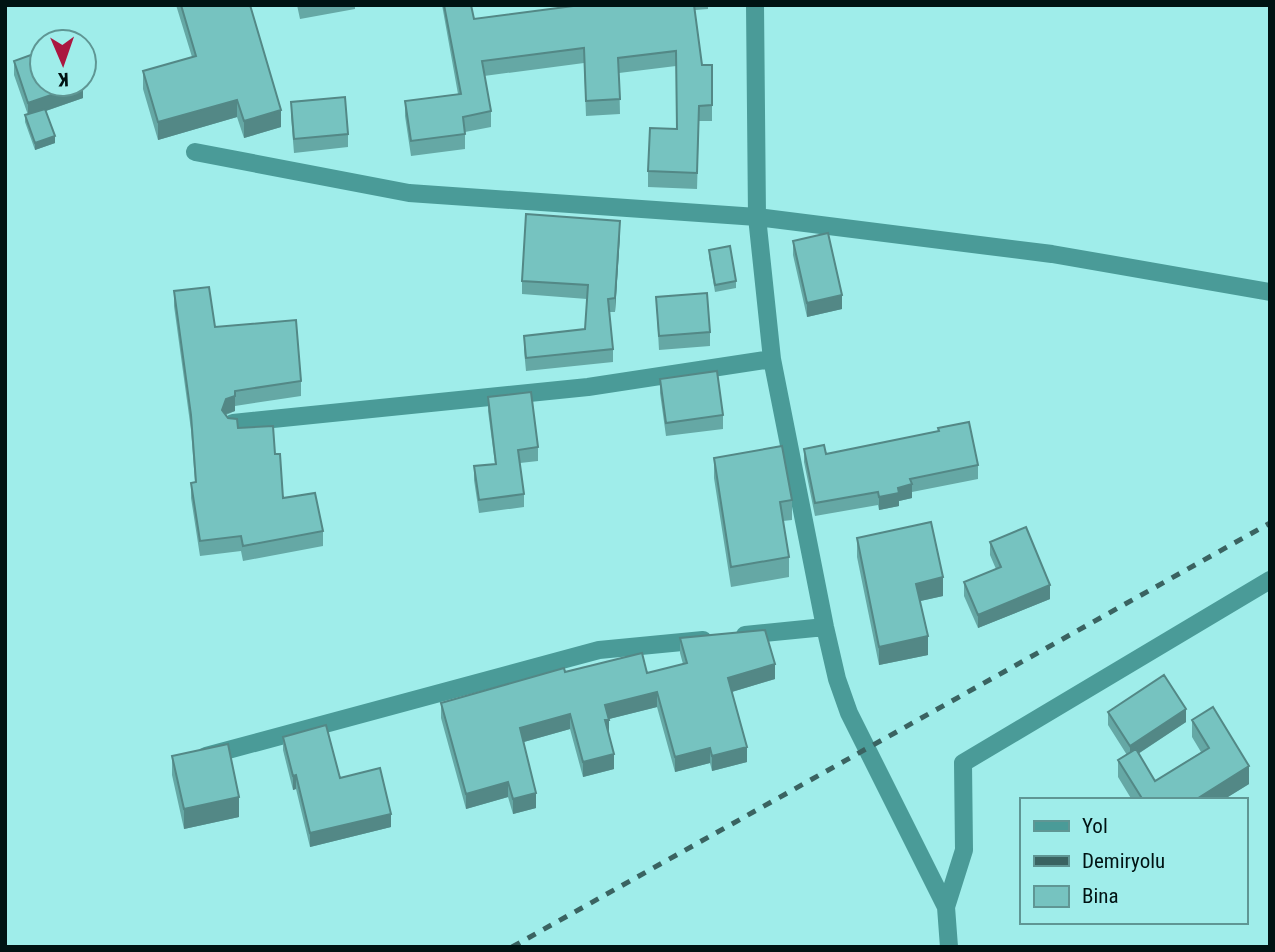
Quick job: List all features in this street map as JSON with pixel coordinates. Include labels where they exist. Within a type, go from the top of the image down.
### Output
[{"type":"street","points":[[755,5],[757,216],[772,359],[825,627],[837,679],[849,713],[946,907]]},
{"type":"street","points":[[195,152],[410,193],[757,216],[1052,254],[1270,292]]},
{"type":"street","points":[[233,423],[588,387],[772,359]]},
{"type":"street","points":[[949,947],[946,907],[964,850],[963,763],[1270,580]]},
{"type":"street","points":[[202,757],[599,650],[825,627]]},
{"type":"building","points":[[181,5],[250,5],[281,110],[244,121],[237,100],[158,122],[143,71],[196,56]]},
{"type":"building","points":[[444,5],[471,5],[474,19],[581,5],[694,5],[702,65],[712,65],[712,105],[699,106],[697,173],[648,171],[650,128],[677,129],[676,51],[618,58],[620,99],[586,101],[584,48],[482,61],[491,111],[463,117],[465,134],[411,141],[405,101],[461,94]]},
{"type":"building","points":[[28,56],[28,98],[42,98],[28,103],[14,61]]},
{"type":"building","points":[[345,97],[348,134],[294,139],[291,102]]},
{"type":"building","points":[[45,109],[55,136],[35,143],[25,115]]},
{"type":"building","points":[[526,214],[620,221],[615,298],[608,299],[613,349],[526,358],[524,336],[585,329],[588,285],[522,281]]},
{"type":"building","points":[[828,233],[842,295],[807,303],[793,241]]},
{"type":"building","points":[[730,246],[736,281],[715,285],[709,250]]},
{"type":"building","points":[[209,287],[215,327],[296,320],[301,381],[235,391],[235,396],[226,399],[222,410],[228,418],[237,419],[238,428],[273,426],[275,454],[280,454],[283,498],[315,493],[323,531],[243,546],[241,536],[200,541],[191,483],[196,482],[191,415],[174,291]]},
{"type":"building","points":[[707,293],[710,332],[659,336],[656,297]]},
{"type":"building","points":[[717,371],[723,415],[666,423],[660,379]]},
{"type":"building","points":[[531,392],[538,447],[518,450],[524,494],[479,500],[474,466],[496,464],[488,397]]},
{"type":"building","points":[[969,422],[978,465],[910,479],[912,484],[898,488],[899,493],[879,497],[878,492],[815,503],[804,449],[824,445],[826,454],[939,431],[938,428]]},
{"type":"building","points":[[782,446],[792,500],[780,502],[789,557],[731,567],[714,458]]},
{"type":"building","points":[[931,522],[943,577],[916,584],[928,636],[879,647],[857,538]]},
{"type":"building","points":[[1026,527],[1050,585],[978,615],[964,582],[1001,567],[990,542]]},
{"type":"building","points":[[765,630],[775,664],[728,678],[747,747],[712,756],[710,748],[675,757],[657,692],[605,705],[609,720],[605,720],[614,754],[583,762],[570,714],[520,728],[536,793],[513,799],[508,782],[466,794],[441,703],[564,668],[565,672],[642,653],[647,673],[687,663],[680,638]]},
{"type":"building","points":[[1164,675],[1186,709],[1130,746],[1108,712]]},
{"type":"building","points":[[1213,707],[1249,766],[1198,798],[1142,798],[1118,760],[1136,749],[1155,781],[1209,748],[1192,720]]},
{"type":"building","points":[[326,725],[340,778],[380,768],[391,814],[310,833],[296,775],[293,776],[283,737]]},
{"type":"building","points":[[228,744],[239,797],[184,809],[172,756]]},
{"type":"railway","points":[[512,947],[1270,523]]}]
